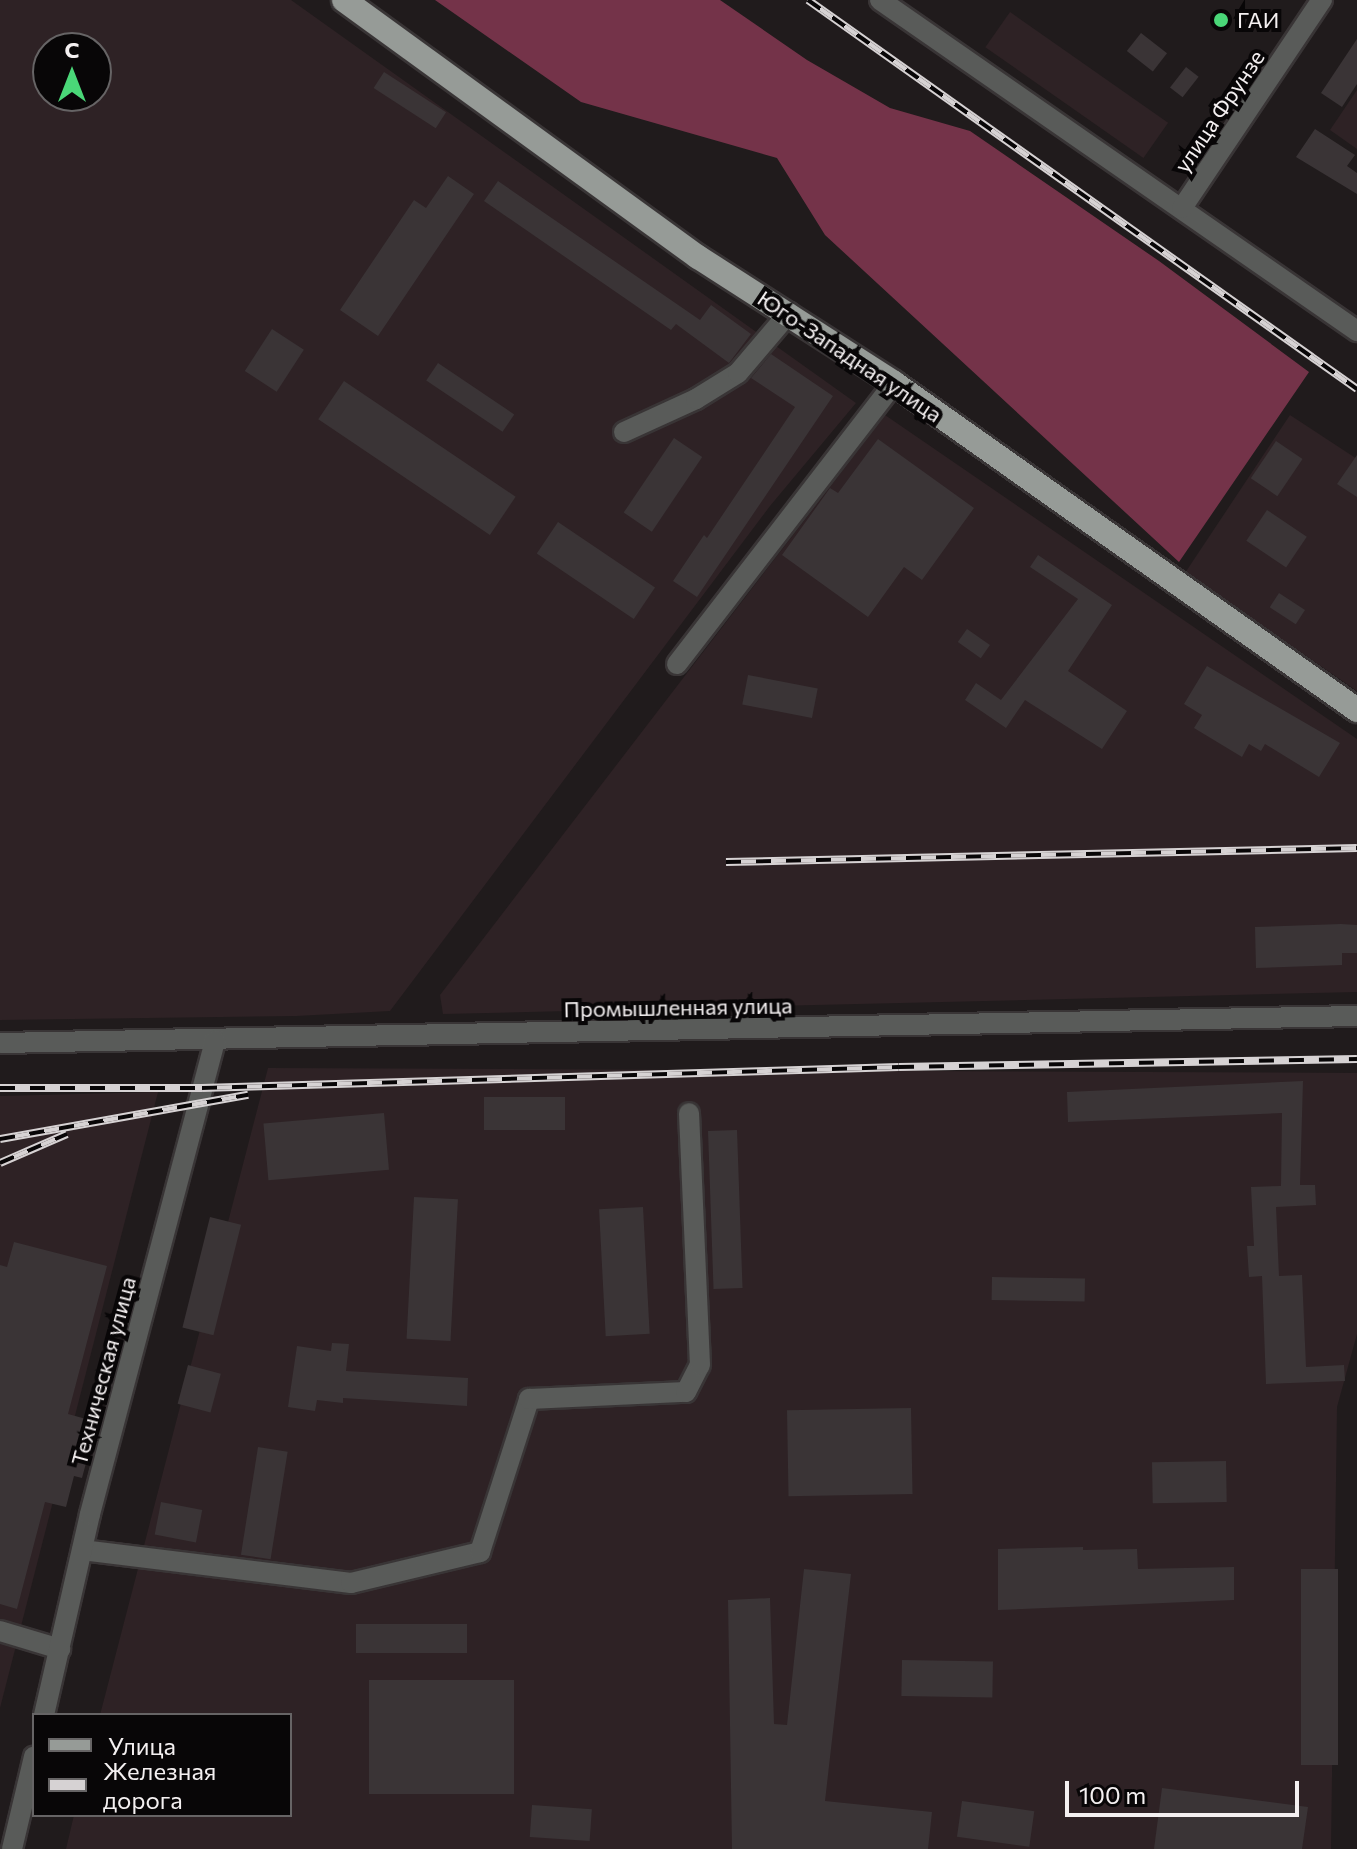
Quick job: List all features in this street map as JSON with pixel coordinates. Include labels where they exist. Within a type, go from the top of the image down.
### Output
[{"type":"main road","name":"Юго-Западная улица","points":[[344,0],[698,257],[894,383],[1357,710]]},
{"type":"street","points":[[880,0],[1357,331]]},
{"type":"street","name":"улица Фрунзе","points":[[1182,208],[1322,0]]},
{"type":"street","points":[[624,432],[696,399],[738,373],[789,313]]},
{"type":"street","points":[[677,664],[894,383]]},
{"type":"street","name":"Промышленная улица","points":[[0,1043],[1357,1016]]},
{"type":"street","name":"Техническая улица","points":[[44,1713],[82,1550],[215,1040]]},
{"type":"street","points":[[82,1550],[351,1583],[480,1552],[529,1399],[686,1392],[700,1365],[689,1113]]},
{"type":"street","points":[[0,1631],[60,1649]]},
{"type":"street","points":[[0,1846],[12,1849],[32,1765]]},
{"type":"shaded area","points":[[0,0],[291,0],[856,403],[770,506],[390,1011],[296,1016],[0,1020]]},
{"type":"shaded area","points":[[435,0],[720,0],[807,60],[890,108],[970,131],[1159,261],[1309,372],[1179,562],[825,235],[777,158],[581,102]]},
{"type":"shaded area","points":[[1010,12],[1168,123],[1143,158],[985,47]]},
{"type":"shaded area","points":[[1357,90],[1357,149],[1330,130]]},
{"type":"shaded area","points":[[885,415],[1357,739],[1357,992],[443,1014],[440,995]]},
{"type":"shaded area","points":[[1290,415],[1357,459],[1357,691],[1185,573]]},
{"type":"shaded area","points":[[268,1068],[1357,1073],[1357,1334],[1337,1407],[1331,1849],[66,1849],[74,1817],[292,1817],[292,1713],[101,1713]]},
{"type":"shaded area","points":[[158,1092],[0,1708],[0,1096]]},
{"type":"building","points":[[1141,33],[1167,53],[1153,71],[1127,51]]},
{"type":"building","points":[[1357,39],[1357,84],[1342,107],[1321,93]]},
{"type":"building","points":[[1186,67],[1199,77],[1183,97],[1170,87]]},
{"type":"building","points":[[384,72],[446,112],[436,128],[374,88]]},
{"type":"building","points":[[1315,129],[1355,155],[1347,166],[1357,173],[1357,194],[1296,157]]},
{"type":"building","points":[[448,176],[474,194],[378,336],[340,310],[414,200],[426,208]]},
{"type":"building","points":[[498,181],[700,320],[711,305],[751,334],[729,363],[676,324],[671,330],[484,201]]},
{"type":"building","points":[[272,329],[304,350],[277,392],[245,371]]},
{"type":"building","points":[[771,354],[833,396],[697,597],[673,581],[704,535],[707,538],[795,407],[751,378]]},
{"type":"building","points":[[438,363],[514,414],[503,432],[426,380]]},
{"type":"building","points":[[344,381],[516,497],[490,535],[318,419]]},
{"type":"building","points":[[674,438],[702,457],[652,532],[624,513]]},
{"type":"building","points":[[878,439],[974,508],[922,580],[904,567],[868,617],[782,555],[830,488],[838,493]]},
{"type":"building","points":[[1276,441],[1303,459],[1277,496],[1251,478]]},
{"type":"building","points":[[1357,455],[1357,497],[1337,484]]},
{"type":"building","points":[[1267,510],[1307,537],[1286,568],[1246,541]]},
{"type":"building","points":[[558,522],[655,587],[634,619],[537,554]]},
{"type":"building","points":[[1038,555],[1112,605],[1068,671],[1127,711],[1102,749],[1025,700],[1006,728],[965,700],[976,683],[1001,700],[1078,599],[1030,567]]},
{"type":"building","points":[[1279,593],[1305,610],[1296,624],[1270,607]]},
{"type":"building","points":[[967,629],[990,645],[981,658],[958,642]]},
{"type":"building","points":[[1207,666],[1340,743],[1319,777],[1265,744],[1261,751],[1249,744],[1242,757],[1194,728],[1202,715],[1184,704]]},
{"type":"building","points":[[748,675],[818,689],[812,718],[742,704]]},
{"type":"building","points":[[1357,925],[1357,953],[1342,953],[1342,965],[1256,968],[1255,927]]},
{"type":"building","points":[[1303,1081],[1300,1185],[1315,1185],[1316,1205],[1276,1207],[1279,1276],[1302,1275],[1306,1367],[1344,1365],[1345,1381],[1266,1384],[1262,1276],[1249,1277],[1247,1246],[1254,1246],[1251,1187],[1281,1186],[1282,1113],[1068,1122],[1067,1092]]},
{"type":"building","points":[[484,1097],[565,1097],[565,1130],[484,1130]]},
{"type":"building","points":[[384,1113],[389,1170],[268,1180],[263,1124]]},
{"type":"building","points":[[737,1130],[743,1288],[714,1289],[708,1131]]},
{"type":"building","points":[[414,1197],[458,1199],[451,1341],[407,1339]]},
{"type":"building","points":[[643,1207],[650,1334],[606,1336],[599,1209]]},
{"type":"building","points":[[210,1217],[241,1225],[213,1335],[182,1328]]},
{"type":"building","points":[[14,1242],[107,1266],[68,1414],[97,1422],[82,1478],[74,1476],[66,1507],[45,1502],[17,1609],[0,1604],[0,1265],[7,1267]]},
{"type":"building","points":[[992,1277],[1085,1279],[1085,1302],[992,1300]]},
{"type":"building","points":[[332,1343],[349,1344],[346,1371],[468,1378],[467,1406],[343,1398],[343,1403],[317,1400],[315,1411],[288,1407],[297,1346],[331,1351]]},
{"type":"building","points":[[188,1365],[221,1374],[210,1412],[178,1404]]},
{"type":"building","points":[[911,1408],[913,1494],[789,1496],[787,1410]]},
{"type":"building","points":[[258,1447],[288,1452],[271,1559],[241,1555]]},
{"type":"building","points":[[1226,1461],[1227,1502],[1153,1503],[1152,1462]]},
{"type":"building","points":[[161,1502],[202,1510],[196,1542],[155,1534]]},
{"type":"building","points":[[1083,1547],[1083,1550],[1137,1549],[1138,1569],[1234,1567],[1234,1600],[998,1610],[998,1549]]},
{"type":"building","points":[[804,1569],[851,1574],[825,1801],[932,1812],[928,1849],[732,1849],[728,1600],[770,1598],[774,1724],[787,1725]]},
{"type":"building","points":[[1301,1569],[1338,1569],[1338,1765],[1301,1765]]},
{"type":"building","points":[[356,1624],[467,1624],[467,1653],[356,1653]]},
{"type":"building","points":[[902,1660],[993,1662],[992,1698],[901,1696]]},
{"type":"building","points":[[369,1680],[514,1680],[514,1794],[369,1794]]},
{"type":"building","points":[[1162,1788],[1308,1807],[1302,1849],[1154,1849]]},
{"type":"building","points":[[962,1801],[1034,1811],[1029,1847],[957,1837]]},
{"type":"building","points":[[532,1805],[592,1809],[590,1841],[530,1837]]},
{"type":"railway","points":[[808,0],[1357,389]]},
{"type":"railway","points":[[726,862],[1357,848]]},
{"type":"railway","points":[[0,1088],[202,1088],[899,1067],[1357,1059]]},
{"type":"railway","points":[[0,1139],[248,1095]]},
{"type":"railway","points":[[0,1163],[67,1134]]},
{"type":"place","name":"ГАИ","points":[[1221,20]]}]
